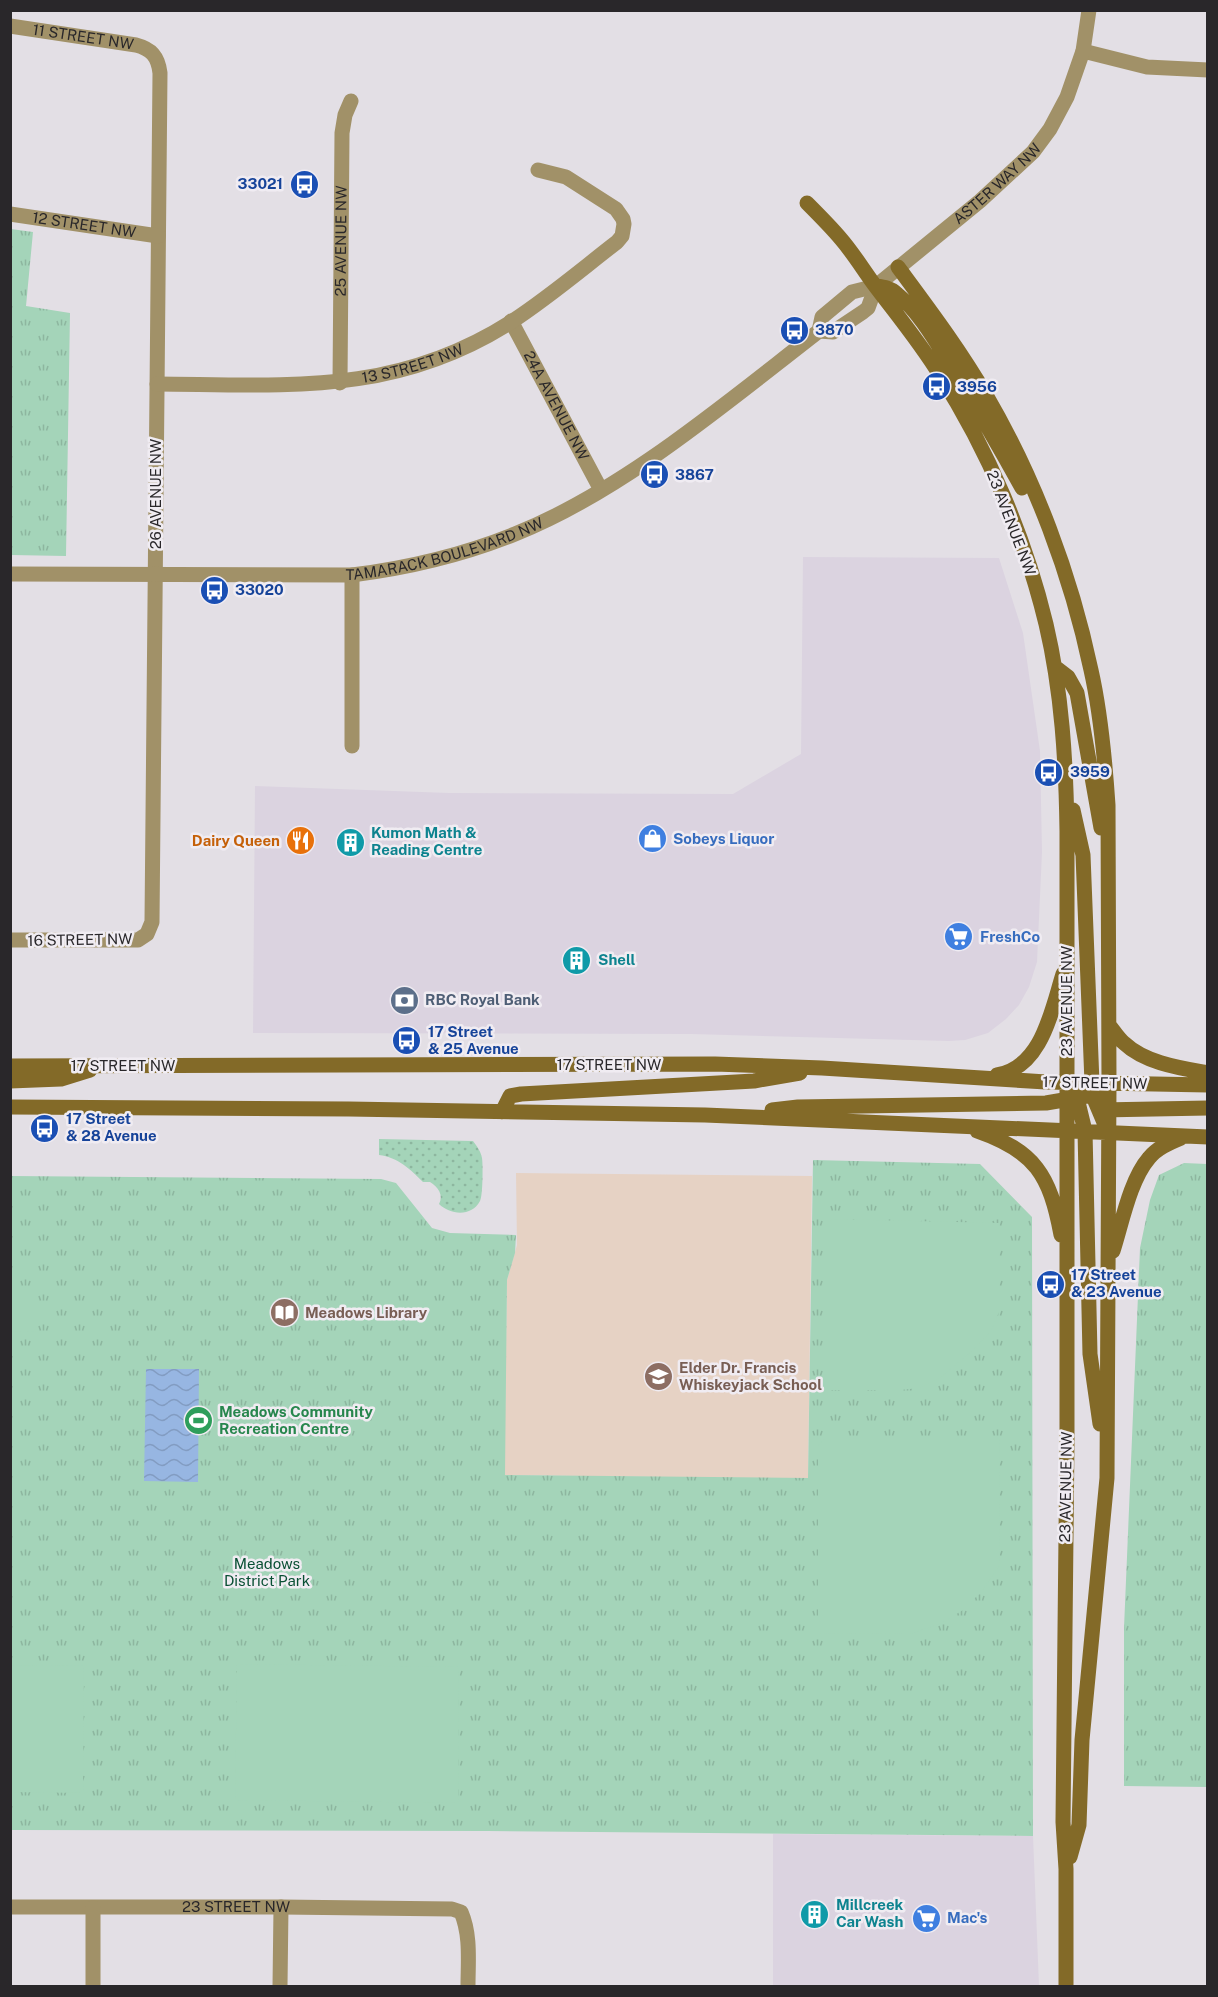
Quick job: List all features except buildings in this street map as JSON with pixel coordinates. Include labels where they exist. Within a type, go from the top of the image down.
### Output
[{"type":"main road","name":"23 AVENUE NW","points":[[807,203],[842,240],[940,375],[962,411],[988,465],[1018,537],[1046,623],[1054,667],[1066,786],[1067,1082],[1072,1100],[1067,1130],[1063,1822],[1066,1869],[1066,1986]]},
{"type":"main road","name":"23 AVENUE NW","points":[[898,267],[955,344],[986,394],[1010,438],[1054,544],[1077,616],[1095,693],[1105,771],[1109,1025],[1109,1083],[1103,1110],[1109,1133],[1107,1478],[1082,1740],[1079,1825],[1066,1869]]},
{"type":"main road","points":[[876,286],[889,288],[896,293],[908,304],[934,339],[978,409],[1054,544]]},
{"type":"main road","points":[[1054,667],[1068,677],[1077,693],[1093,792],[1108,860]]},
{"type":"main road","points":[[1066,786],[1083,855],[1093,1088],[1103,1110]]},
{"type":"main road","points":[[982,1077],[1009,1073],[1025,1063],[1033,1053],[1050,1014],[1067,960]]},
{"type":"main road","points":[[1109,1025],[1123,1043],[1144,1055],[1177,1067],[1208,1073]]},
{"type":"main road","name":"17 STREET NW","points":[[10,1065],[715,1065],[822,1068],[1067,1082],[1093,1088],[1109,1083],[1208,1085]]},
{"type":"main road","points":[[10,1081],[61,1079],[102,1066]]},
{"type":"main road","points":[[502,1112],[507,1099],[515,1095],[754,1081],[822,1068]]},
{"type":"main road","points":[[729,1116],[798,1107],[1046,1103],[1072,1100],[1093,1088]]},
{"type":"main road","points":[[1072,1100],[1084,1124],[1090,1354],[1107,1478]]},
{"type":"main road","points":[[10,1107],[729,1116],[1067,1130],[1084,1124],[1103,1110],[1208,1108]]},
{"type":"main road","points":[[1084,1124],[1109,1133],[1208,1137]]},
{"type":"main road","points":[[960,1126],[1011,1144],[1037,1168],[1060,1225],[1067,1265]]},
{"type":"main road","points":[[1109,1265],[1142,1167],[1158,1149],[1187,1136]]},
{"type":"street","points":[[1089,10],[1083,51],[1147,68],[1208,70]]},
{"type":"street","name":"11 STREET NW","points":[[10,26],[136,45],[153,54]]},
{"type":"street","name":"ASTER WAY NW","points":[[876,286],[980,201],[1033,152],[1060,112],[1083,51]]},
{"type":"street","name":"26 AVENUE NW","points":[[147,934],[153,916],[160,73],[157,59],[153,54]]},
{"type":"street","name":"25 AVENUE NW","points":[[340,383],[342,133],[345,115],[351,101]]},
{"type":"street","name":"13 STREET NW","points":[[157,384],[340,383],[388,374],[437,359],[483,338],[511,321],[622,236],[623,219],[616,209],[566,177],[538,170]]},
{"type":"street","name":"12 STREET NW","points":[[10,214],[158,236]]},
{"type":"street","name":"TAMARACK BOULEVARD NW","points":[[819,331],[833,332],[868,308],[876,286]]},
{"type":"street","name":"TAMARACK BOULEVARD NW","points":[[10,574],[352,575],[408,566],[470,550],[525,530],[601,490],[684,434],[819,331],[822,317],[852,292],[876,286]]},
{"type":"street","name":"24A AVENUE NW","points":[[511,321],[601,490]]},
{"type":"street","points":[[352,575],[352,746]]},
{"type":"street","name":"16 STREET NW","points":[[10,940],[138,940],[147,934]]},
{"type":"street","name":"23 STREET NW","points":[[10,1907],[452,1909],[461,1912],[466,1923],[468,1986]]},
{"type":"street","points":[[280,1986],[281,1907]]},
{"type":"street","points":[[93,1908],[93,1986]]},
{"type":"shaded area","points":[[803,557],[999,558],[1023,633],[1040,751],[1042,852],[1037,962],[1029,987],[1019,1005],[1006,1019],[988,1033],[965,1040],[949,1041],[691,1034],[253,1033],[255,786],[449,793],[733,794],[801,754]]},
{"type":"shaded area","name":"Elder Dr. Francis Whiskeyjack School","points":[[516,1173],[812,1176],[808,1479],[504,1475],[507,1280],[517,1245]]},
{"type":"shaded area","points":[[773,1834],[1033,1836],[1039,1986],[773,1986]]},
{"type":"green space","points":[[11,229],[33,232],[26,306],[70,313],[66,556],[11,555]]},
{"type":"green space","points":[[379,1139],[473,1141],[482,1158],[480,1201],[472,1210],[461,1213],[444,1208],[439,1204],[441,1197],[433,1184],[423,1182],[398,1161],[379,1155]]},
{"type":"green space","name":"Meadows District Park","points":[[813,1160],[980,1164],[1032,1217],[1033,1836],[11,1830],[11,1176],[381,1179],[396,1183],[432,1228],[450,1233],[516,1235],[515,1253],[507,1280],[505,1475],[808,1478]]},
{"type":"green space","points":[[1184,1163],[1207,1164],[1207,1787],[1124,1786],[1124,1628],[1140,1248],[1150,1200],[1159,1175]]},
{"type":"green space","points":[[831,1219],[999,1223],[999,1312],[991,1331],[972,1351],[941,1377],[919,1388],[825,1390],[825,1227]]},
{"type":"green space","points":[[11,1288],[37,1288],[37,1332],[11,1331]]},
{"type":"green space","points":[[825,1438],[999,1438],[1000,1565],[982,1591],[963,1610],[942,1623],[910,1634],[818,1633],[818,1446]]},
{"type":"green space","points":[[237,1664],[459,1667],[458,1803],[235,1800]]},
{"type":"green space","points":[[11,1665],[84,1666],[83,1793],[11,1792]]},
{"type":"water","points":[[146,1369],[199,1369],[198,1482],[144,1481]]},
{"type":"place","name":"33021","points":[[304,184]]},
{"type":"place","name":"3870","points":[[794,330]]},
{"type":"place","name":"3956","points":[[936,387]]},
{"type":"place","name":"3867","points":[[654,475]]},
{"type":"place","name":"33020","points":[[214,590]]},
{"type":"place","name":"3959","points":[[1049,772]]},
{"type":"place","name":"Sobeys Liquor","points":[[652,839]]},
{"type":"place","name":"Dairy Queen","points":[[301,841]]},
{"type":"place","name":"Kumon Math & Reading Centre","points":[[350,842]]},
{"type":"place","name":"FreshCo","points":[[959,937]]},
{"type":"place","name":"Shell","points":[[577,960]]},
{"type":"place","name":"RBC Royal Bank","points":[[404,1000]]},
{"type":"place","name":"17 Street & 25 Avenue","points":[[407,1041]]},
{"type":"place","name":"17 Street & 28 Avenue","points":[[45,1128]]},
{"type":"place","name":"17 Street & 23 Avenue","points":[[1050,1284]]},
{"type":"place","name":"Meadows Library","points":[[284,1313]]},
{"type":"place","name":"Elder Dr. Francis Whiskeyjack School","points":[[658,1377]]},
{"type":"place","name":"Meadows Community Recreation Centre","points":[[198,1421]]},
{"type":"place","name":"Millcreek Car Wash","points":[[815,1914]]},
{"type":"place","name":"Mac's","points":[[926,1918]]}]
